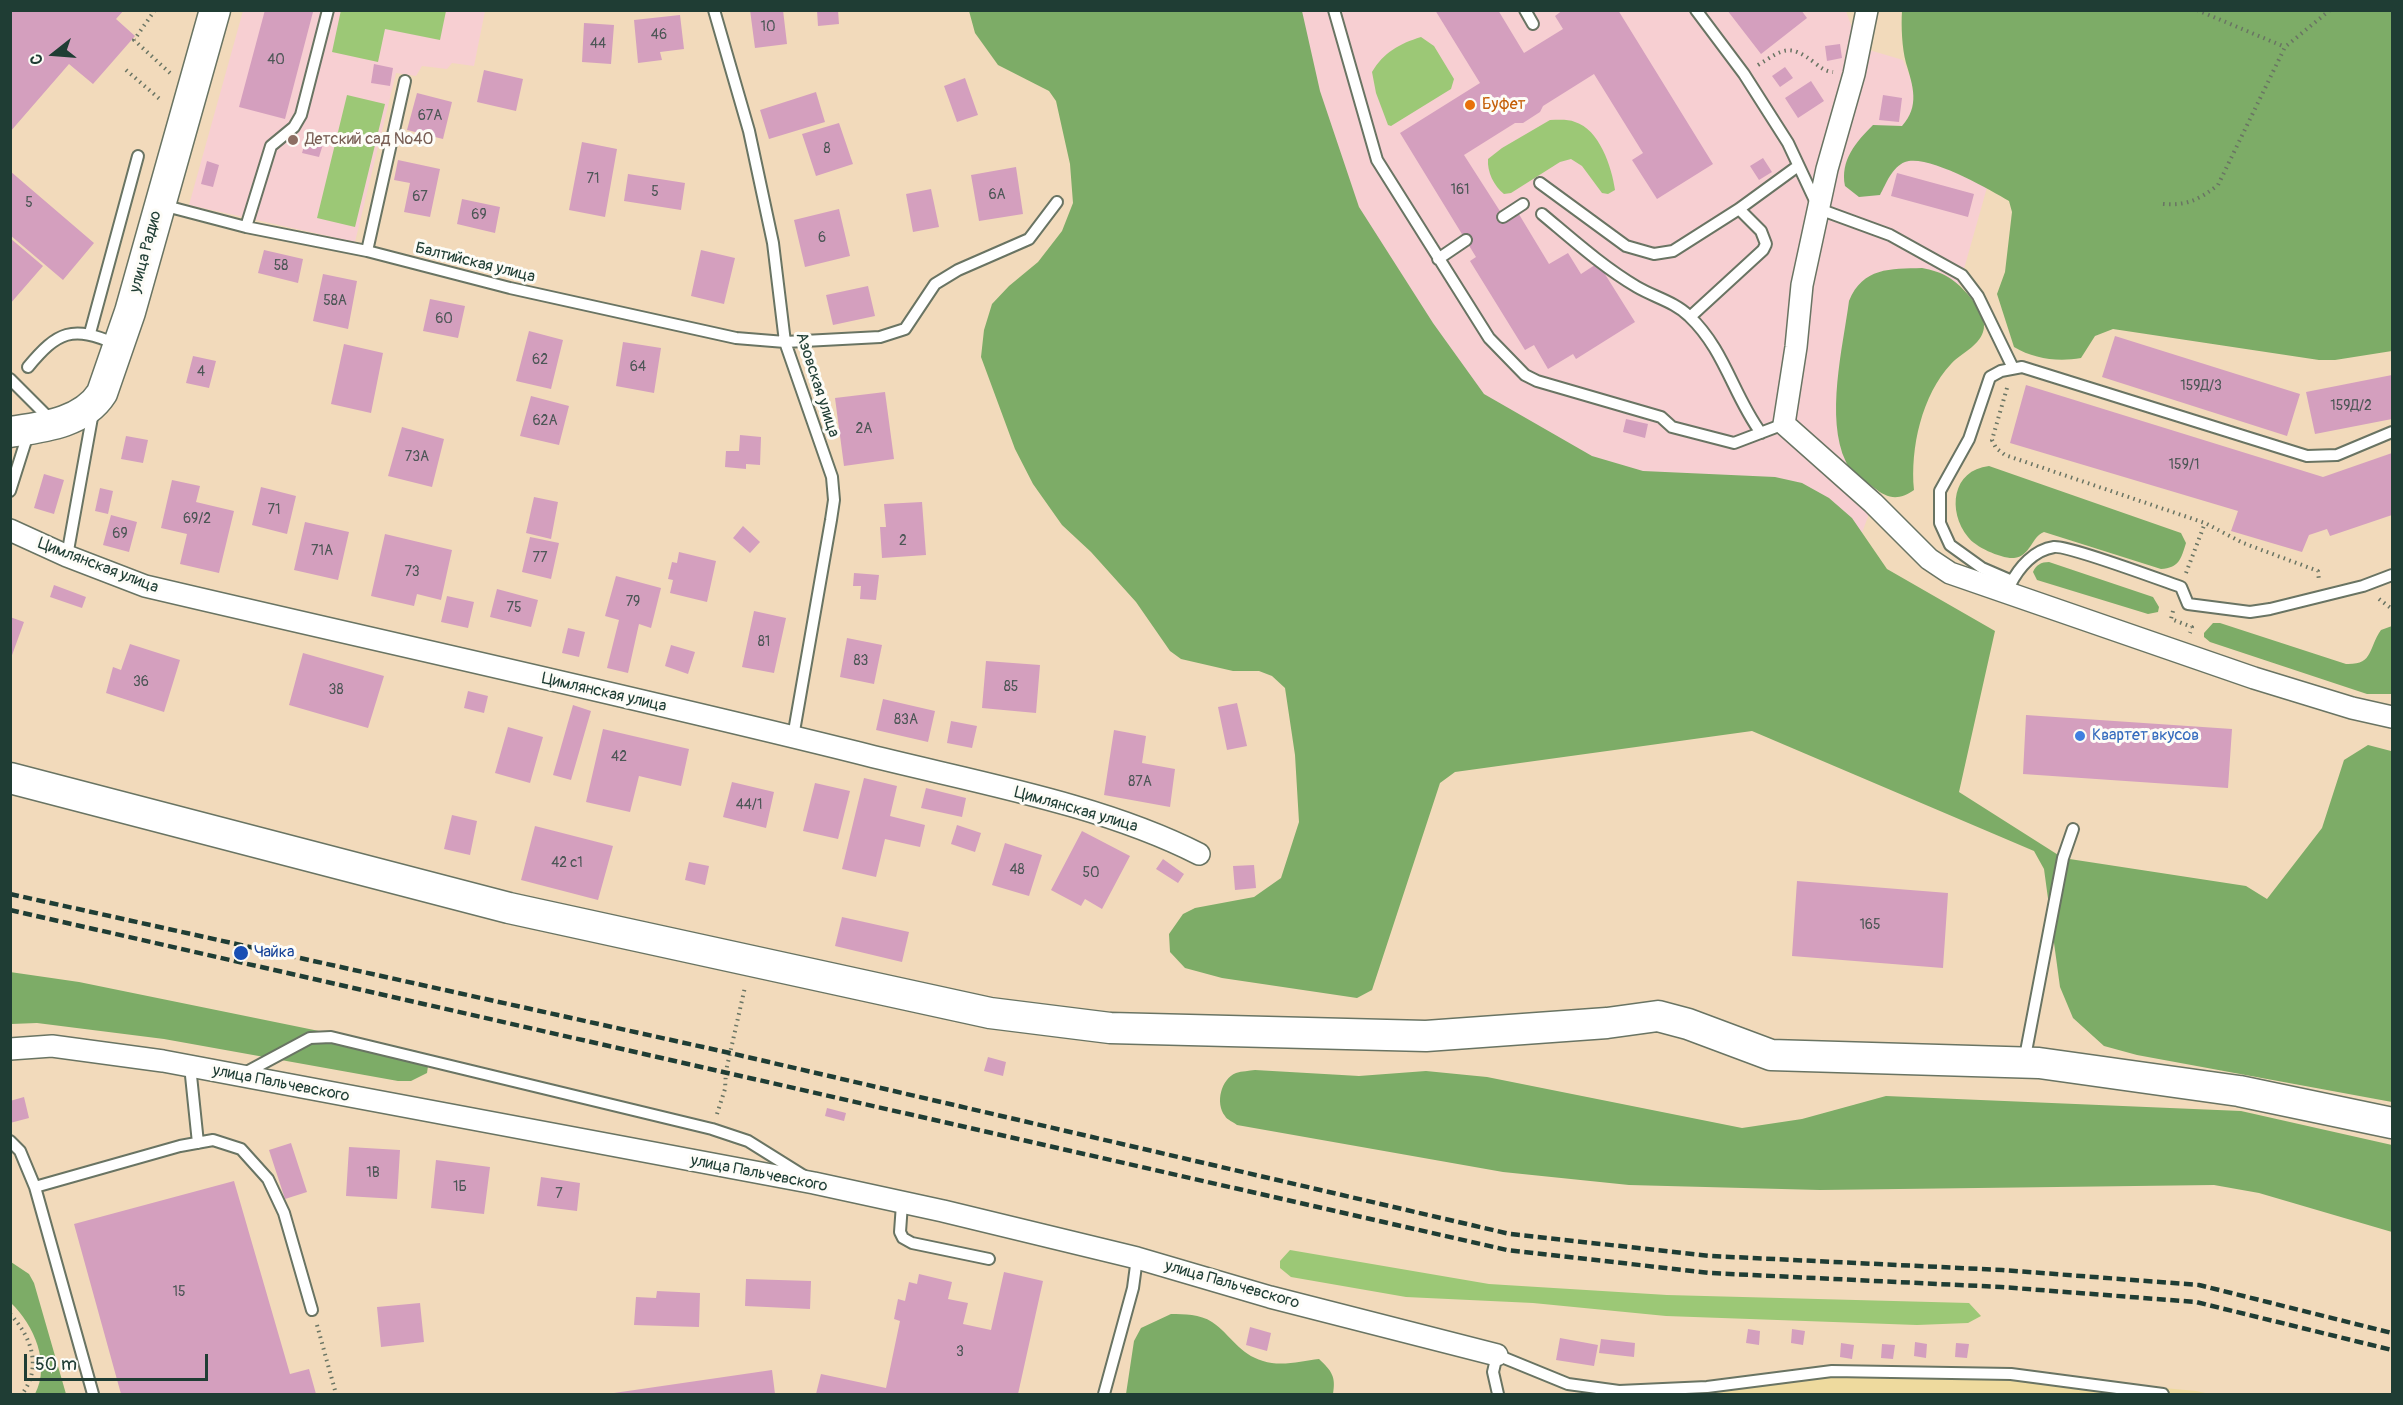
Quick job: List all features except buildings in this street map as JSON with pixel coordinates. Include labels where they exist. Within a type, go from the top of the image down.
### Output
[{"type":"main road","name":"улица Радио","points":[[95,404],[111,372],[120,345],[159,204],[193,96],[215,10]]},
{"type":"main road","points":[[31,428],[85,412],[95,404]]},
{"type":"main road","points":[[10,778],[509,908],[990,1013],[1110,1028],[1426,1036],[1607,1023],[1658,1016],[1689,1024],[1771,1055],[2024,1062],[2240,1091],[2392,1123]]},
{"type":"street","points":[[1867,10],[1854,74],[1827,169],[1802,285],[1796,347],[1784,424],[1873,503],[1929,559],[1950,573],[2009,587],[2254,678],[2352,708],[2392,717]]},
{"type":"street","name":"Цимлянская улица","points":[[10,530],[67,556],[146,586],[793,736],[1076,807],[1163,836],[1198,854]]},
{"type":"street","name":"улица Пальчевского","points":[[10,1049],[52,1046],[190,1066],[400,1107],[520,1126],[701,1164],[814,1183],[1137,1258],[1270,1297],[1497,1355]]},
{"type":"lane","points":[[246,227],[271,146],[294,127],[301,115],[328,10]]},
{"type":"lane","name":"Азовская улица","points":[[714,10],[751,143],[773,243],[785,342],[832,477],[834,500],[793,736]]},
{"type":"lane","points":[[1334,10],[1377,160],[1489,338],[1525,375],[1661,417],[1672,426],[1734,442],[1784,424]]},
{"type":"lane","points":[[1525,10],[1533,24]]},
{"type":"lane","points":[[1696,10],[1744,74],[1788,143],[1819,209],[1890,235],[1962,276],[1978,296],[2013,368]]},
{"type":"lane","points":[[367,251],[405,81]]},
{"type":"lane","points":[[90,333],[138,156]]},
{"type":"lane","points":[[1540,183],[1626,246],[1654,254],[1673,251],[1739,209],[1798,166]]},
{"type":"lane","name":"Балтийская улица","points":[[159,204],[246,227],[367,251],[510,288],[736,339],[785,342],[880,337],[905,329],[935,284],[958,270],[1029,239],[1057,202]]},
{"type":"lane","points":[[1503,217],[1524,204]]},
{"type":"lane","points":[[1690,317],[1763,250],[1766,244],[1761,231],[1739,209]]},
{"type":"lane","points":[[1542,214],[1636,286],[1681,309],[1690,317],[1721,355],[1749,416],[1761,433]]},
{"type":"lane","points":[[1438,259],[1466,240]]},
{"type":"lane","points":[[28,367],[48,343],[62,335],[90,333],[120,345]]},
{"type":"lane","points":[[2392,432],[2337,455],[2307,456],[2022,367],[2013,368],[1990,377],[1969,439],[1940,491],[1940,523],[1950,545],[2009,587],[2036,554],[2057,547],[2181,587],[2188,604],[2250,612],[2320,597],[2392,575]]},
{"type":"lane","points":[[10,379],[31,428],[10,491]]},
{"type":"lane","points":[[67,556],[95,404]]},
{"type":"lane","points":[[2024,1062],[2063,858],[2073,829]]},
{"type":"lane","points":[[240,1076],[309,1038],[323,1035],[712,1129],[748,1141],[814,1183]]},
{"type":"lane","points":[[190,1066],[198,1143]]},
{"type":"lane","points":[[34,1187],[213,1140],[241,1149],[268,1179],[284,1213],[312,1310]]},
{"type":"lane","points":[[10,1141],[20,1151],[34,1187],[93,1395]]},
{"type":"lane","points":[[902,1204],[900,1232],[903,1238],[912,1243],[989,1259]]},
{"type":"lane","points":[[1104,1395],[1133,1288],[1137,1258]]},
{"type":"lane","points":[[1498,1395],[1492,1372],[1497,1355],[1568,1384],[1619,1390],[1707,1387],[1832,1371],[2012,1374],[2163,1395]]},
{"type":"path","points":[[155,10],[134,40],[177,79]]},
{"type":"path","points":[[2198,10],[2285,47]]},
{"type":"path","points":[[2163,204],[2189,204],[2200,199],[2218,185],[2285,47],[2330,10]]},
{"type":"path","points":[[1744,74],[1780,51],[1799,50],[1826,71],[1854,74]]},
{"type":"path","points":[[126,70],[170,107]]},
{"type":"path","points":[[2013,368],[1992,440],[1996,448],[2018,461],[2205,523],[2243,543],[2318,571],[2320,597]]},
{"type":"path","points":[[2181,587],[2205,523]]},
{"type":"path","points":[[712,1129],[725,1089],[744,996]]},
{"type":"path","points":[[312,1310],[336,1395]]},
{"type":"path","points":[[10,1314],[21,1325],[27,1337],[35,1368],[32,1380],[22,1395]]},
{"type":"shaded area","name":"Детский сад №40","points":[[243,11],[485,11],[474,66],[452,63],[447,69],[422,66],[416,76],[396,73],[355,242],[189,205]]},
{"type":"shaded area","points":[[1219,11],[1846,11],[1859,47],[1903,60],[1933,129],[1995,159],[1962,276],[1873,503],[1806,685],[1581,661]]},
{"type":"green space","points":[[341,10],[446,11],[440,40],[385,29],[378,62],[332,52]]},
{"type":"green space","points":[[969,11],[1302,11],[1320,91],[1359,207],[1433,323],[1484,394],[1592,456],[1643,471],[1775,477],[1802,483],[1829,498],[1852,518],[1887,569],[1995,631],[1959,792],[2063,858],[2246,886],[2267,899],[2322,828],[2344,760],[2368,745],[2391,751],[2392,1102],[2137,1055],[2104,1046],[2073,1018],[2060,987],[2044,869],[2034,851],[1752,731],[1455,772],[1440,783],[1372,990],[1357,998],[1222,978],[1185,968],[1170,952],[1169,934],[1183,914],[1195,908],[1254,897],[1281,878],[1299,822],[1295,755],[1285,688],[1272,676],[1259,671],[1233,671],[1181,659],[1170,651],[1136,602],[1091,552],[1062,525],[1033,484],[1015,449],[981,357],[984,330],[992,304],[1009,286],[1038,262],[1062,231],[1073,203],[1070,164],[1056,101],[1049,91],[998,65],[975,33]]},
{"type":"green space","points":[[1902,11],[2392,11],[2392,351],[2335,360],[2319,360],[2113,329],[2095,336],[2081,358],[2064,360],[2046,358],[2014,347],[1997,294],[2005,272],[2012,212],[2009,201],[1958,174],[1928,163],[1915,161],[1900,164],[1890,176],[1880,195],[1859,197],[1845,186],[1847,160],[1861,138],[1873,125],[1902,126],[1911,111],[1913,96],[1904,51]]},
{"type":"green space","points":[[1421,37],[1434,46],[1454,79],[1451,89],[1391,126],[1388,125],[1376,93],[1372,72],[1393,50]]},
{"type":"green space","points":[[347,95],[385,104],[355,227],[317,218]]},
{"type":"green space","points":[[1550,120],[1572,121],[1591,132],[1603,150],[1615,190],[1608,194],[1602,193],[1582,166],[1571,159],[1560,162],[1511,193],[1504,194],[1500,191],[1490,174],[1488,159],[1502,148]]},
{"type":"green space","points":[[1922,268],[1933,270],[1954,281],[1979,309],[1984,325],[1981,337],[1951,364],[1932,391],[1925,406],[1916,440],[1914,490],[1903,496],[1893,497],[1883,494],[1862,479],[1851,470],[1846,462],[1837,425],[1837,382],[1849,301],[1855,290],[1870,276],[1879,272]]},
{"type":"green space","points":[[1989,466],[2181,533],[2186,543],[2181,558],[2176,565],[2161,569],[2044,532],[2019,557],[2003,557],[1989,552],[1971,541],[1961,527],[1956,504],[1957,493],[1967,475]]},
{"type":"green space","points":[[2049,562],[2153,597],[2159,607],[2158,612],[2148,614],[2037,580],[2034,570],[2039,564]]},
{"type":"green space","points":[[2213,623],[2220,623],[2346,664],[2355,664],[2366,658],[2381,630],[2392,626],[2392,694],[2367,694],[2210,642],[2204,637],[2204,633]]},
{"type":"green space","points":[[10,972],[79,982],[417,1051],[428,1066],[427,1073],[411,1081],[398,1081],[164,1039],[37,1023],[11,1024]]},
{"type":"green space","points":[[1255,1070],[1359,1076],[1426,1071],[1487,1077],[1742,1128],[1802,1119],[1886,1096],[2241,1111],[2392,1145],[2392,1232],[2259,1193],[2214,1185],[1820,1190],[1629,1185],[1503,1172],[1237,1125],[1222,1111],[1221,1092],[1231,1076],[1238,1072]]},
{"type":"green space","points":[[1290,1250],[1489,1284],[1667,1295],[1969,1303],[1981,1316],[1968,1323],[1917,1325],[1666,1316],[1533,1303],[1406,1297],[1291,1277],[1280,1268],[1280,1261]]},
{"type":"green space","points":[[11,1262],[29,1274],[34,1283],[66,1394],[35,1394],[40,1382],[41,1358],[27,1322],[11,1303]]},
{"type":"green space","points":[[1171,1314],[1192,1315],[1207,1319],[1219,1327],[1241,1349],[1263,1361],[1284,1364],[1319,1359],[1332,1375],[1333,1394],[1126,1394],[1134,1341],[1141,1328]]},
{"type":"sand","points":[[1939,1367],[2210,1394],[1634,1394],[1731,1383]]},
{"type":"railway","points":[[10,894],[730,1053],[1510,1234],[1711,1256],[2002,1270],[2199,1285],[2392,1333]]},
{"type":"railway","points":[[10,910],[1507,1250],[1710,1273],[2001,1287],[2196,1302],[2392,1350]]},
{"type":"place","name":"Буфет","points":[[1470,105]]},
{"type":"place","name":"Детский сад №40","points":[[293,140]]},
{"type":"place","name":"Квартет вкусов","points":[[2080,736]]},
{"type":"place","name":"Чайка","points":[[241,953]]}]
